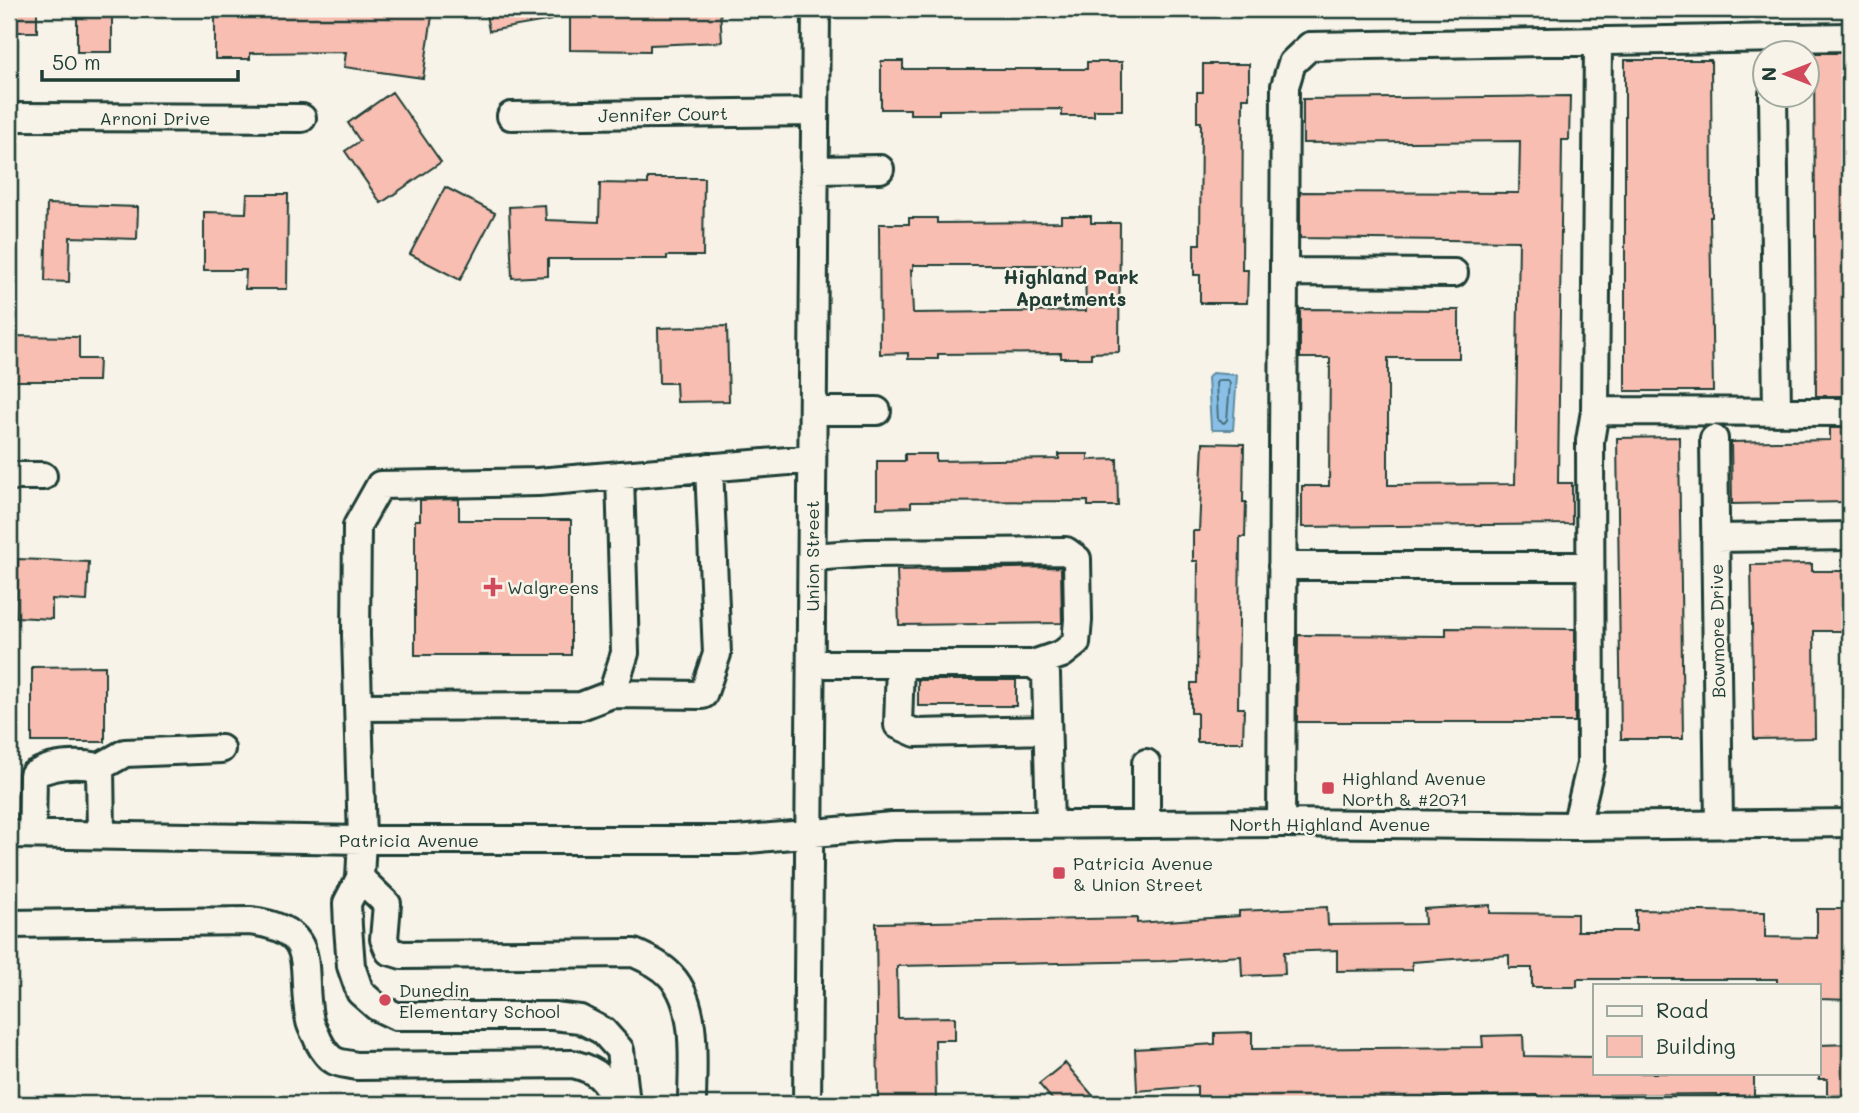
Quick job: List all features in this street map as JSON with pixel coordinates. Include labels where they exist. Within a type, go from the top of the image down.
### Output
[{"type":"street","name":"Union Street","points":[[807,1104],[816,9]]},
{"type":"street","points":[[1820,40],[1850,37]]},
{"type":"street","points":[[1282,823],[1284,86],[1292,63],[1310,46],[1598,43],[1630,40],[1750,44]]},
{"type":"street","points":[[1576,826],[1591,764],[1590,441],[1595,411],[1598,43]]},
{"type":"street","points":[[1773,108],[1777,412]]},
{"type":"street","name":"Jennifer Court","points":[[511,116],[815,112]]},
{"type":"street","name":"Arnoni Drive","points":[[9,117],[302,118]]},
{"type":"street","points":[[815,170],[880,169]]},
{"type":"street","points":[[1284,272],[1454,273]]},
{"type":"street","points":[[813,411],[877,411]]},
{"type":"street","points":[[1595,411],[1850,412]]},
{"type":"street","name":"Bowmore Drive","points":[[1714,439],[1719,824]]},
{"type":"street","points":[[626,1104],[620,1050],[603,1031],[580,1019],[553,1016],[396,1016],[377,1007],[360,992],[351,966],[348,903],[360,878],[362,840],[356,635],[357,526],[380,485],[538,482],[812,459]]},
{"type":"street","points":[[358,707],[581,706],[612,694],[703,695],[717,653],[709,467]]},
{"type":"street","points":[[612,694],[625,653],[620,475]]},
{"type":"street","points":[[9,477],[43,476]]},
{"type":"street","points":[[1715,538],[1850,536]]},
{"type":"street","points":[[811,663],[1033,664],[1062,654],[1076,643],[1078,620],[1077,559],[1066,551],[867,553],[812,557]]},
{"type":"street","points":[[1282,566],[1589,566]]},
{"type":"street","points":[[900,664],[898,725],[916,733],[1047,730]]},
{"type":"street","points":[[1033,664],[1046,674],[1050,825]]},
{"type":"street","points":[[20,834],[33,775],[47,767],[82,764],[100,767],[125,753],[221,749]]},
{"type":"street","points":[[1146,763],[1146,824]]},
{"type":"street","points":[[100,767],[101,835]]},
{"type":"street","name":"North Highland Avenue","points":[[810,833],[892,826],[1282,823],[1576,826],[1850,823]]},
{"type":"street","name":"Patricia Avenue","points":[[20,834],[362,840],[737,839],[810,833]]},
{"type":"street","points":[[360,878],[387,904],[384,939],[389,949],[402,955],[634,953],[656,963],[672,977],[684,998],[690,1020],[692,1104]]},
{"type":"street","points":[[9,924],[250,921],[272,924],[284,929],[299,943],[306,958],[310,1022],[323,1051],[334,1061],[356,1066],[573,1064],[593,1069],[606,1082],[614,1104]]},
{"type":"street","points":[[351,966],[389,949]]},
{"type":"water","points":[[1212,373],[1237,375],[1233,430],[1213,430],[1211,427],[1208,378]]},
{"type":"building","points":[[9,9],[37,9],[37,32],[9,32]]},
{"type":"building","points":[[77,9],[112,9],[112,52],[77,52]]},
{"type":"building","points":[[215,9],[433,9],[423,78],[344,67],[346,52],[250,53],[250,59],[215,59]]},
{"type":"building","points":[[485,9],[551,9],[552,20],[489,31]]},
{"type":"building","points":[[570,9],[720,9],[722,42],[650,45],[650,51],[570,50]]},
{"type":"building","points":[[1820,53],[1850,53],[1850,396],[1816,396],[1814,108],[1820,108]]},
{"type":"building","points":[[1625,60],[1711,60],[1713,391],[1625,391]]},
{"type":"building","points":[[881,61],[903,61],[903,69],[1087,69],[1087,62],[1122,62],[1122,110],[1094,110],[1094,116],[1062,116],[1062,109],[939,110],[939,114],[910,114],[910,109],[881,109]]},
{"type":"building","points":[[1203,64],[1249,64],[1249,98],[1243,98],[1242,270],[1248,270],[1247,303],[1200,303],[1200,275],[1194,275],[1194,244],[1200,244],[1201,122],[1197,122],[1197,92],[1203,92]]},
{"type":"building","points":[[392,92],[441,162],[381,203],[345,151],[360,141],[348,123]]},
{"type":"building","points":[[1570,96],[1569,140],[1562,140],[1558,483],[1572,483],[1572,524],[1302,527],[1302,486],[1329,486],[1330,358],[1300,358],[1300,309],[1459,310],[1459,358],[1388,358],[1388,485],[1515,484],[1519,241],[1300,238],[1300,192],[1519,193],[1520,141],[1303,143],[1303,99]]},
{"type":"building","points":[[648,178],[704,178],[703,256],[667,256],[667,259],[548,259],[548,276],[512,278],[509,207],[545,205],[546,220],[599,222],[600,183],[648,184]]},
{"type":"building","points":[[445,187],[495,213],[460,280],[410,254]]},
{"type":"building","points":[[247,194],[288,194],[287,289],[245,289],[246,270],[204,270],[204,212],[246,213]]},
{"type":"building","points":[[47,204],[138,207],[137,239],[70,237],[69,282],[45,281]]},
{"type":"building","points":[[1061,216],[1091,216],[1091,223],[1120,223],[1119,352],[1091,353],[1091,358],[1061,358],[1061,353],[938,354],[938,359],[908,359],[908,353],[880,354],[879,224],[909,224],[909,218],[937,218],[937,223],[1061,222]],"holes":[[[913,265],[1085,265],[1086,311],[913,313]]]},
{"type":"building","points":[[727,326],[729,401],[677,402],[676,383],[659,383],[658,328]]},
{"type":"building","points":[[9,336],[79,337],[79,359],[99,359],[98,381],[9,381]]},
{"type":"building","points":[[1830,428],[1850,428],[1850,502],[1732,504],[1731,442],[1830,440]]},
{"type":"building","points":[[1679,437],[1683,739],[1621,739],[1617,438]]},
{"type":"building","points":[[1203,443],[1244,444],[1243,502],[1246,502],[1245,537],[1240,537],[1238,708],[1244,708],[1243,742],[1197,742],[1197,713],[1191,713],[1191,683],[1197,683],[1198,561],[1193,561],[1193,531],[1199,531]]},
{"type":"building","points":[[905,454],[936,454],[936,461],[1059,459],[1059,454],[1088,454],[1088,460],[1117,459],[1118,506],[1088,506],[1088,501],[911,502],[911,507],[877,508],[877,461],[905,461]]},
{"type":"building","name":"Walgreens","points":[[459,499],[459,520],[571,520],[571,655],[415,655],[415,520],[420,520],[420,500]]},
{"type":"building","points":[[18,559],[89,562],[87,601],[52,599],[52,619],[16,617]]},
{"type":"building","points":[[1812,564],[1812,571],[1850,571],[1850,631],[1814,631],[1815,738],[1754,739],[1751,565]]},
{"type":"building","points":[[1061,567],[1062,623],[899,625],[897,570]]},
{"type":"building","points":[[1446,628],[1575,629],[1575,722],[1297,722],[1298,635],[1446,636]]},
{"type":"building","points":[[105,666],[105,742],[32,742],[32,667]]},
{"type":"building","points":[[918,680],[1016,680],[1016,706],[918,706]]},
{"type":"building","points":[[1490,905],[1490,913],[1577,914],[1577,931],[1636,931],[1636,910],[1765,912],[1765,937],[1817,938],[1817,909],[1850,909],[1850,1000],[1820,999],[1820,984],[1777,984],[1777,979],[1577,979],[1577,987],[1532,987],[1532,968],[1509,968],[1509,955],[1412,962],[1412,970],[1337,971],[1337,950],[1284,952],[1285,974],[1242,976],[1241,956],[1161,961],[897,966],[898,1018],[955,1017],[955,1040],[935,1040],[936,1104],[878,1104],[876,923],[1137,918],[1137,923],[1239,916],[1239,911],[1327,907],[1328,925],[1425,924],[1424,909]]},
{"type":"building","points":[[1252,1032],[1252,1049],[1483,1047],[1482,1036],[1523,1035],[1524,1056],[1593,1057],[1593,1074],[1754,1074],[1754,1096],[1537,1095],[1197,1103],[1197,1086],[1137,1091],[1135,1049],[1215,1044],[1215,1033]]},
{"type":"building","points":[[1850,1044],[1850,1095],[1827,1096],[1827,1079],[1819,1079],[1820,1045]]},
{"type":"building","points":[[1065,1063],[1100,1104],[1056,1104],[1039,1084]]},
{"type":"place","name":"Walgreens","points":[[493,587]]},
{"type":"place","name":"Highland Avenue North & #2071","points":[[1328,788]]},
{"type":"place","name":"Patricia Avenue & Union Street","points":[[1059,873]]},
{"type":"place","name":"Dunedin Elementary School","points":[[385,1000]]},
{"type":"district","name":"Highland Park Apartments","points":[[1071,287]]}]
